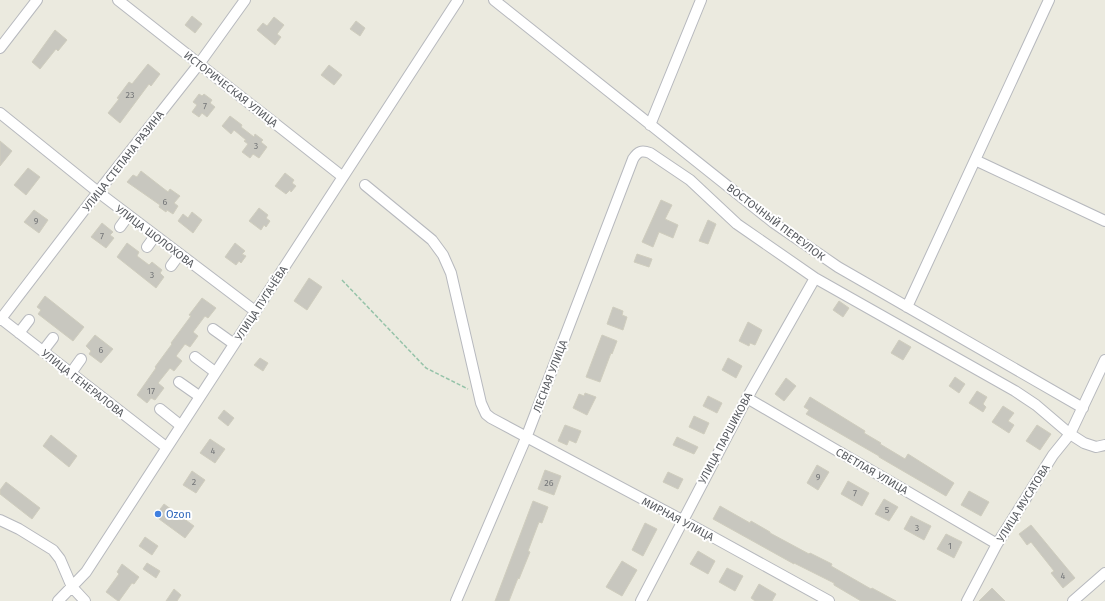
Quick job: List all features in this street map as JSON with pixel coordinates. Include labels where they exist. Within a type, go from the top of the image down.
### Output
[{"type":"street","points":[[0,48],[38,0]]},
{"type":"street","name":"ИСТОРИЧЕСКАЯ УЛИЦА","points":[[118,0],[343,177]]},
{"type":"street","name":"УЛИЦА СТЕПАНА РАЗИНА","points":[[0,319],[199,64],[245,0]]},
{"type":"street","name":"УЛИЦА ПУГАЧЁВА","points":[[58,601],[86,572],[180,425],[458,0]]},
{"type":"street","name":"ВОСТОЧНЫЙ ПЕРЕУЛОК","points":[[494,0],[774,222],[838,267],[1083,408]]},
{"type":"street","points":[[650,125],[701,0]]},
{"type":"street","points":[[907,307],[1049,0]]},
{"type":"street","name":"УЛИЦА ШОЛОХОВА","points":[[0,113],[128,216],[255,311]]},
{"type":"street","name":"ВОСТОЧНЫЙ ПЕРЕУЛОК","points":[[640,151],[650,154],[690,180],[737,224],[815,278],[1015,391],[1036,405],[1070,434],[1084,443],[1096,447],[1105,446]]},
{"type":"street","name":"ЛЕСНАЯ УЛИЦА","points":[[456,601],[526,438],[630,166],[636,154],[640,151]]},
{"type":"street","points":[[975,160],[1105,221]]},
{"type":"street","name":"МИРНАЯ УЛИЦА","points":[[365,185],[432,240],[443,255],[450,273],[479,394],[486,414],[526,438],[682,520],[829,601]]},
{"type":"street","points":[[120,227],[128,216]]},
{"type":"street","points":[[147,248],[155,236]]},
{"type":"street","points":[[171,266],[179,255]]},
{"type":"street","name":"УЛИЦА ПАРШИКОВА","points":[[641,601],[747,398],[815,278]]},
{"type":"street","name":"УЛИЦА ГЕНЕРАЛОВА","points":[[0,319],[166,447]]},
{"type":"street","points":[[19,333],[29,320]]},
{"type":"street","points":[[213,329],[234,344]]},
{"type":"street","points":[[43,351],[53,338]]},
{"type":"street","points":[[195,357],[215,372]]},
{"type":"street","points":[[71,373],[81,359]]},
{"type":"street","name":"УЛИЦА МУСАТОВА","points":[[967,601],[997,544],[1053,455],[1070,434],[1105,360]]},
{"type":"street","points":[[179,382],[199,396]]},
{"type":"street","name":"СВЕТЛАЯ УЛИЦА","points":[[747,398],[997,544]]},
{"type":"street","points":[[160,409],[180,425]]},
{"type":"street","points":[[0,520],[19,529],[53,550],[60,559],[72,587],[85,601]]},
{"type":"street","points":[[1072,601],[1105,573]]},
{"type":"path","points":[[342,280],[426,368],[479,394]]},
{"type":"building","points":[[192,16],[202,24],[195,33],[185,25]]},
{"type":"building","points":[[274,17],[284,25],[277,34],[281,37],[275,45],[257,30],[263,23],[267,26]]},
{"type":"building","points":[[356,21],[365,28],[360,36],[350,29]]},
{"type":"building","points":[[55,30],[67,40],[58,51],[56,49],[40,69],[32,62]]},
{"type":"building","points":[[148,64],[160,74],[151,86],[149,84],[120,123],[108,113],[119,99],[117,98],[129,82],[132,84]]},
{"type":"building","points":[[329,65],[342,75],[334,85],[321,75]]},
{"type":"building","points":[[199,94],[202,96],[204,94],[212,100],[210,103],[215,107],[207,117],[202,113],[199,117],[192,112],[197,105],[193,102]]},
{"type":"building","points":[[230,116],[254,137],[255,134],[263,140],[261,142],[267,147],[259,158],[253,154],[250,158],[242,152],[248,144],[244,141],[246,140],[234,130],[231,134],[222,126]]},
{"type":"building","points":[[0,141],[12,151],[0,166]]},
{"type":"building","points":[[28,168],[40,177],[26,195],[14,185]]},
{"type":"building","points":[[141,171],[168,192],[170,189],[180,196],[174,203],[178,206],[173,214],[167,210],[166,212],[159,207],[160,205],[127,182],[133,175],[137,177]]},
{"type":"building","points":[[285,173],[294,180],[292,183],[296,186],[291,192],[290,190],[286,194],[275,186]]},
{"type":"building","points":[[661,200],[672,205],[665,219],[678,225],[673,238],[659,232],[653,247],[642,242]]},
{"type":"building","points":[[259,208],[268,215],[266,218],[270,221],[266,227],[264,225],[261,230],[249,221]]},
{"type":"building","points":[[34,210],[48,220],[39,233],[24,222]]},
{"type":"building","points":[[192,212],[202,220],[193,233],[178,221],[183,214],[188,218]]},
{"type":"building","points":[[708,220],[716,224],[708,244],[699,241]]},
{"type":"building","points":[[102,223],[113,232],[110,235],[114,238],[106,248],[91,237]]},
{"type":"building","points":[[127,243],[139,252],[137,256],[149,265],[152,262],[162,270],[160,273],[164,277],[156,288],[117,257]]},
{"type":"building","points":[[235,243],[245,251],[242,254],[246,256],[241,263],[239,261],[236,265],[225,257]]},
{"type":"building","points":[[637,254],[652,259],[649,267],[634,262]]},
{"type":"building","points":[[309,278],[322,287],[307,310],[294,301]]},
{"type":"building","points":[[45,296],[84,327],[73,341],[38,314],[41,310],[37,307]]},
{"type":"building","points":[[202,298],[216,308],[208,318],[205,316],[193,332],[198,336],[190,347],[185,344],[176,356],[182,361],[174,371],[170,368],[158,383],[164,388],[155,400],[151,398],[147,403],[137,395],[172,344],[171,343],[191,316],[189,315]]},
{"type":"building","points":[[839,301],[849,308],[843,317],[833,310]]},
{"type":"building","points":[[613,307],[623,311],[622,315],[627,317],[623,330],[607,324]]},
{"type":"building","points":[[748,322],[762,330],[755,345],[750,343],[749,346],[739,341]]},
{"type":"building","points":[[95,335],[113,349],[101,363],[89,354],[91,351],[86,346]]},
{"type":"building","points":[[602,335],[617,341],[600,382],[586,377]]},
{"type":"building","points":[[899,340],[911,347],[903,360],[891,353]]},
{"type":"building","points":[[260,358],[268,363],[263,371],[254,365]]},
{"type":"building","points":[[728,358],[742,366],[736,378],[722,370]]},
{"type":"building","points":[[955,377],[965,384],[959,393],[949,386]]},
{"type":"building","points":[[786,378],[796,386],[784,401],[775,394]]},
{"type":"building","points":[[977,391],[987,397],[983,404],[986,407],[983,412],[969,403]]},
{"type":"building","points":[[585,393],[596,397],[587,415],[573,408],[579,394],[584,396]]},
{"type":"building","points":[[708,396],[722,403],[717,413],[703,406]]},
{"type":"building","points":[[810,397],[865,431],[864,433],[905,459],[908,454],[954,483],[946,496],[806,414],[809,410],[804,407]]},
{"type":"building","points":[[1003,406],[1014,413],[1008,421],[1014,425],[1009,433],[992,422]]},
{"type":"building","points":[[224,410],[234,418],[228,426],[218,418]]},
{"type":"building","points":[[694,416],[709,423],[704,434],[689,427]]},
{"type":"building","points":[[565,425],[581,431],[576,443],[569,440],[567,445],[558,441]]},
{"type":"building","points":[[1037,425],[1051,434],[1040,450],[1026,441]]},
{"type":"building","points":[[51,435],[77,456],[69,467],[43,446]]},
{"type":"building","points":[[677,437],[698,447],[694,454],[673,445]]},
{"type":"building","points":[[210,439],[225,449],[215,463],[200,453]]},
{"type":"building","points":[[817,465],[829,472],[818,490],[807,483]]},
{"type":"building","points":[[545,470],[561,476],[554,495],[538,489]]},
{"type":"building","points":[[192,471],[205,480],[196,493],[183,485]]},
{"type":"building","points":[[668,472],[683,479],[678,489],[663,482]]},
{"type":"building","points":[[848,481],[869,493],[862,506],[841,494]]},
{"type":"building","points":[[6,482],[40,508],[32,519],[0,494],[0,490]]},
{"type":"building","points":[[969,491],[989,502],[981,516],[961,505]]},
{"type":"building","points":[[884,499],[898,507],[889,521],[875,514]]},
{"type":"building","points":[[533,501],[548,507],[542,523],[539,522],[528,551],[530,552],[509,601],[495,601]]},
{"type":"building","points":[[164,504],[194,526],[185,538],[155,516]]},
{"type":"building","points":[[720,506],[750,523],[751,521],[809,554],[810,553],[832,564],[831,566],[871,589],[872,588],[896,601],[861,601],[834,585],[834,583],[794,564],[713,519]]},
{"type":"building","points":[[911,516],[931,526],[924,540],[904,529]]},
{"type":"building","points":[[645,523],[657,529],[643,556],[632,550]]},
{"type":"building","points":[[1031,525],[1075,578],[1063,588],[1051,573],[1054,571],[1031,542],[1027,545],[1019,534]]},
{"type":"building","points":[[946,534],[962,542],[954,558],[937,549]]},
{"type":"building","points":[[145,537],[158,546],[152,555],[139,546]]},
{"type":"building","points":[[698,551],[715,561],[708,574],[690,564]]},
{"type":"building","points":[[622,561],[637,570],[622,596],[606,587]]},
{"type":"building","points":[[147,563],[160,571],[156,578],[143,569]]},
{"type":"building","points":[[122,564],[139,577],[134,584],[132,583],[118,601],[106,592],[119,574],[117,572]]},
{"type":"building","points":[[727,568],[743,576],[735,591],[719,582]]},
{"type":"building","points":[[759,584],[776,594],[772,601],[755,601],[751,598]]},
{"type":"building","points":[[992,588],[1005,601],[979,601]]},
{"type":"building","points":[[174,589],[181,595],[177,601],[166,601]]},
{"type":"place","name":"Ozon","points":[[158,514]]}]
